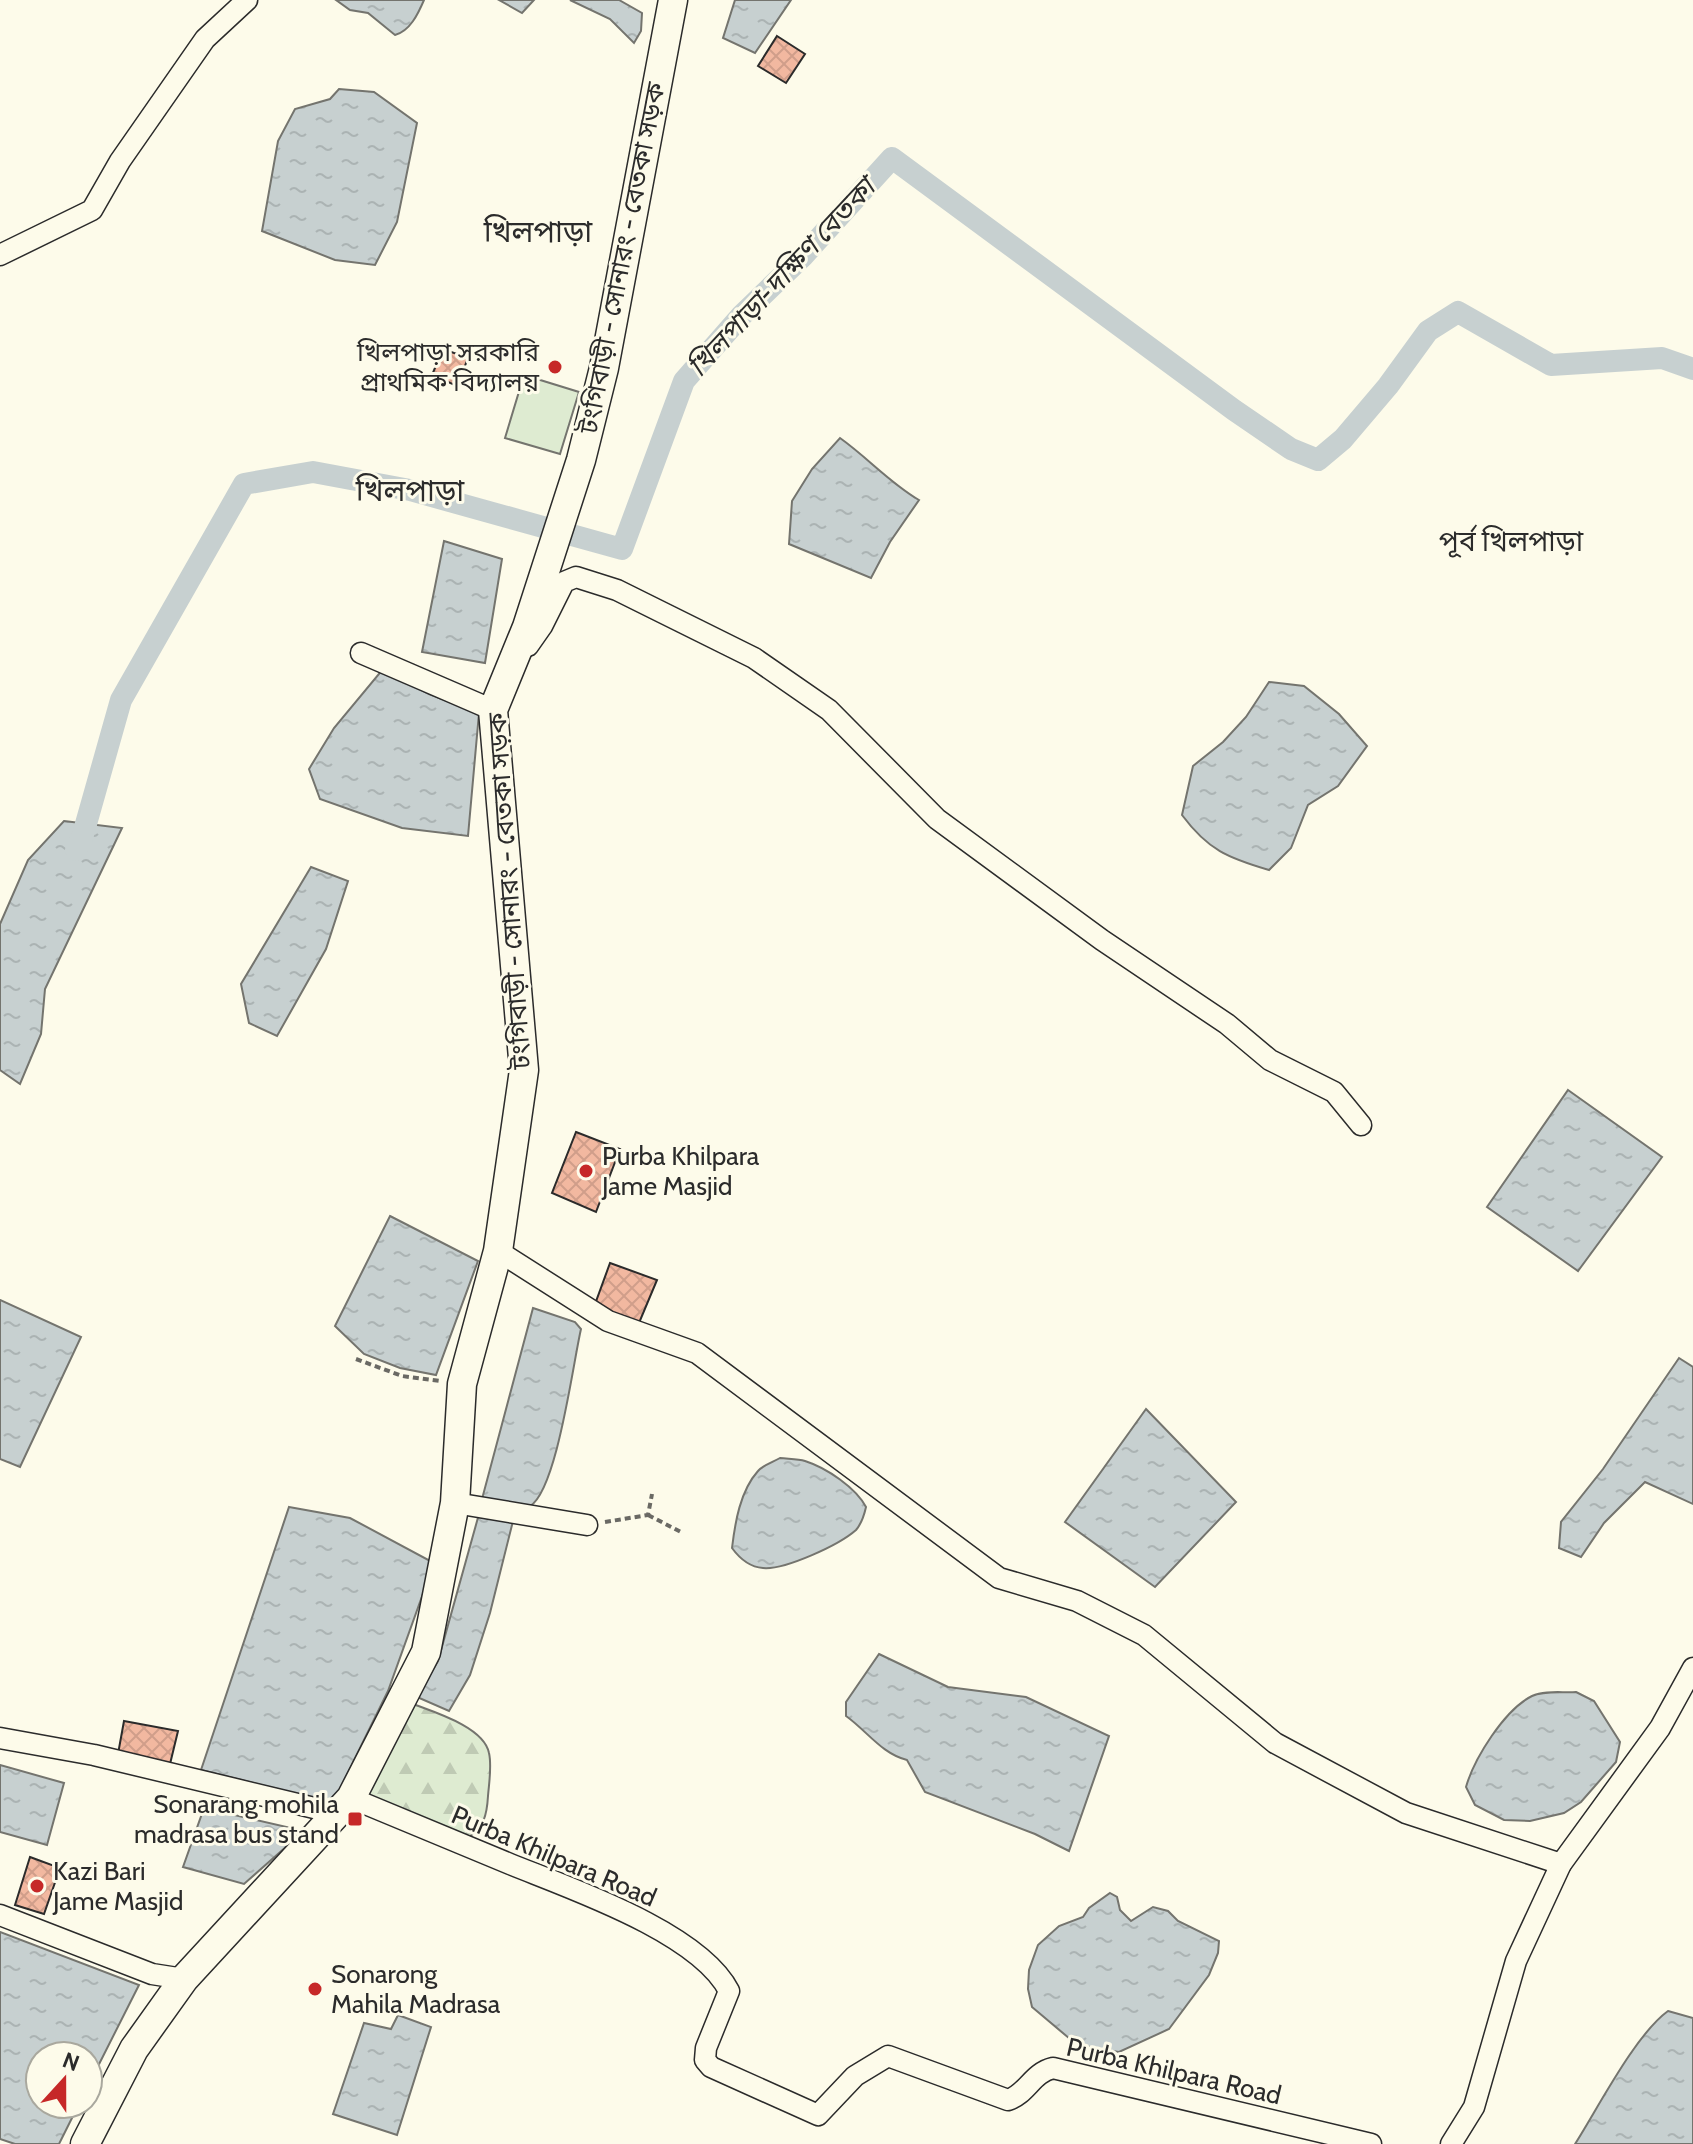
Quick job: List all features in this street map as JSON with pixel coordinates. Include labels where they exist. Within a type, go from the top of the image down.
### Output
[{"type":"street","points":[[0,255],[92,210],[120,161],[205,39],[247,0]]},
{"type":"street","name":"টংগিবাড়ী - সোনারং - বেতকা সড়ক","points":[[85,2144],[134,2049],[184,1979],[343,1805],[426,1652],[455,1503],[462,1384],[498,1251],[524,1070],[493,710],[527,627],[564,514],[604,368],[667,2]]},
{"type":"street","points":[[515,655],[533,640],[564,582],[576,577],[617,590],[754,658],[829,710],[937,819],[1102,940],[1227,1024],[1270,1060],[1334,1092],[1361,1125]]},
{"type":"street","points":[[361,653],[493,710]]},
{"type":"street","points":[[498,1251],[608,1321],[697,1353],[999,1578],[1077,1601],[1144,1635],[1275,1743],[1406,1813],[1561,1864]]},
{"type":"street","points":[[455,1503],[587,1525]]},
{"type":"street","points":[[1451,2144],[1474,2107],[1516,1961],[1561,1864],[1660,1728],[1693,1668]]},
{"type":"street","points":[[0,1738],[343,1805]]},
{"type":"street","name":"Purba Khilpara Road","points":[[343,1805],[638,1917],[712,1968],[729,1991],[706,2048],[705,2060],[711,2067],[818,2115],[855,2076],[888,2056],[1008,2100],[1020,2096],[1043,2070],[1053,2068],[1371,2144]]},
{"type":"street","points":[[0,1915],[152,1974],[184,1979]]},
{"type":"path","points":[[356,1359],[402,1376],[462,1384]]},
{"type":"path","points":[[648,1515],[652,1494]]},
{"type":"path","points":[[587,1525],[648,1515],[681,1532]]},
{"type":"green space","points":[[524,375],[579,392],[560,454],[505,438]]},
{"type":"green space","points":[[413,1704],[468,1728],[485,1744],[489,1753],[485,1815],[481,1826],[467,1838],[363,1797]]},
{"type":"water","points":[[336,0],[424,0],[409,26],[395,35],[368,13],[350,10]]},
{"type":"water","points":[[499,0],[534,0],[522,13]]},
{"type":"water","points":[[570,0],[619,0],[642,13],[641,31],[634,43],[610,19]]},
{"type":"water","points":[[735,0],[791,0],[755,53],[723,38]]},
{"type":"water","points":[[339,89],[374,92],[417,123],[397,222],[375,265],[335,260],[262,231],[278,141],[295,109],[330,99]]},
{"type":"water","points":[[840,438],[919,500],[890,542],[871,578],[789,544],[792,501],[812,469]]},
{"type":"water","points":[[444,541],[502,559],[485,663],[422,652]]},
{"type":"water","points":[[383,669],[429,694],[479,713],[468,836],[402,828],[320,799],[309,769],[334,728]]},
{"type":"water","points":[[1269,682],[1304,686],[1339,714],[1367,746],[1338,786],[1308,805],[1291,848],[1269,870],[1210,845],[1182,815],[1193,766],[1223,742],[1246,717]]},
{"type":"water","points":[[64,821],[122,828],[45,989],[41,1034],[20,1084],[0,1070],[0,924],[28,860]]},
{"type":"water","points":[[311,867],[348,881],[326,949],[277,1036],[249,1023],[241,984]]},
{"type":"water","points":[[1568,1090],[1662,1157],[1578,1271],[1487,1207]]},
{"type":"water","points":[[390,1216],[478,1261],[436,1375],[400,1368],[364,1354],[335,1326]]},
{"type":"water","points":[[0,1300],[81,1337],[20,1467],[0,1459]]},
{"type":"water","points":[[533,1308],[575,1322],[581,1329],[563,1424],[548,1476],[540,1495],[530,1506],[513,1509],[482,1499]]},
{"type":"water","points":[[1679,1358],[1693,1367],[1693,1504],[1645,1482],[1604,1523],[1581,1557],[1559,1548],[1561,1522],[1603,1469]]},
{"type":"water","points":[[1146,1409],[1236,1502],[1155,1587],[1065,1522]]},
{"type":"water","points":[[780,1458],[805,1461],[822,1468],[848,1486],[866,1507],[856,1530],[837,1543],[784,1565],[773,1568],[753,1566],[732,1548],[737,1518],[752,1479],[763,1467]]},
{"type":"water","points":[[289,1507],[350,1518],[434,1563],[388,1691],[333,1803],[201,1770]]},
{"type":"water","points":[[479,1514],[513,1521],[490,1613],[470,1675],[449,1711],[417,1697],[438,1661]]},
{"type":"water","points":[[879,1654],[948,1687],[1026,1697],[1109,1736],[1069,1851],[1035,1834],[925,1792],[907,1760],[882,1747],[846,1716],[846,1702]]},
{"type":"water","points":[[1576,1692],[1594,1701],[1620,1742],[1616,1762],[1581,1802],[1564,1813],[1530,1821],[1504,1820],[1475,1805],[1466,1787],[1470,1776],[1483,1750],[1511,1712],[1537,1694]]},
{"type":"water","points":[[0,1765],[64,1783],[47,1845],[0,1832]]},
{"type":"water","points":[[204,1808],[304,1831],[244,1884],[183,1867]]},
{"type":"water","points":[[1110,1893],[1117,1897],[1120,1910],[1131,1921],[1153,1907],[1168,1911],[1178,1921],[1219,1941],[1218,1953],[1209,1975],[1169,2029],[1119,2052],[1092,2048],[1070,2039],[1032,2007],[1028,1989],[1029,1970],[1038,1945],[1059,1926],[1083,1917],[1089,1908]]},
{"type":"water","points":[[0,1932],[139,1985],[104,2054],[104,2040],[24,2040],[24,2120],[71,2120],[59,2144],[15,2144],[0,2139]]},
{"type":"water","points":[[1668,2011],[1693,2018],[1693,2144],[1575,2144],[1630,2054],[1655,2022]]},
{"type":"water","points":[[398,2015],[431,2027],[397,2135],[333,2114],[364,2023],[391,2029]]},
{"type":"building","points":[[777,36],[805,54],[786,83],[758,66]]},
{"type":"building","points":[[443,349],[468,358],[457,386],[432,375]]},
{"type":"building","name":"Purba Khilpara Jame Masjid","points":[[576,1132],[620,1149],[596,1212],[552,1193]]},
{"type":"building","points":[[610,1263],[657,1280],[639,1323],[594,1307]]},
{"type":"building","points":[[124,1721],[178,1731],[170,1764],[118,1754]]},
{"type":"building","name":"Kazi Bari Jame Masjid","points":[[30,1857],[60,1868],[44,1914],[15,1905]]},
{"type":"waterway","name":"খিলপাড়া-দক্ষিণ বেতকা","points":[[76,850],[121,700],[244,484],[313,472],[410,490],[622,549],[684,381],[741,316],[803,256],[892,158],[1234,410],[1291,449],[1318,460],[1343,439],[1388,386],[1428,331],[1458,312],[1551,365],[1662,358],[1693,369]]},
{"type":"place","name":"খিলপাড়া সরকারি প্রাথমিক বিদ্যালয়","points":[[555,367]]},
{"type":"place","name":"Purba Khilpara Jame Masjid","points":[[586,1171]]},
{"type":"place","name":"Sonarang mohila madrasa bus stand","points":[[355,1819]]},
{"type":"place","name":"Kazi Bari Jame Masjid","points":[[37,1886]]},
{"type":"place","name":"Sonarong Mahila Madrasa","points":[[315,1989]]},
{"type":"district","name":"খিলপাড়া","points":[[538,231]]},
{"type":"district","name":"খিলপাড়া","points":[[410,490]]},
{"type":"district","name":"পূর্ব খিলপাড়া","points":[[1511,541]]}]
